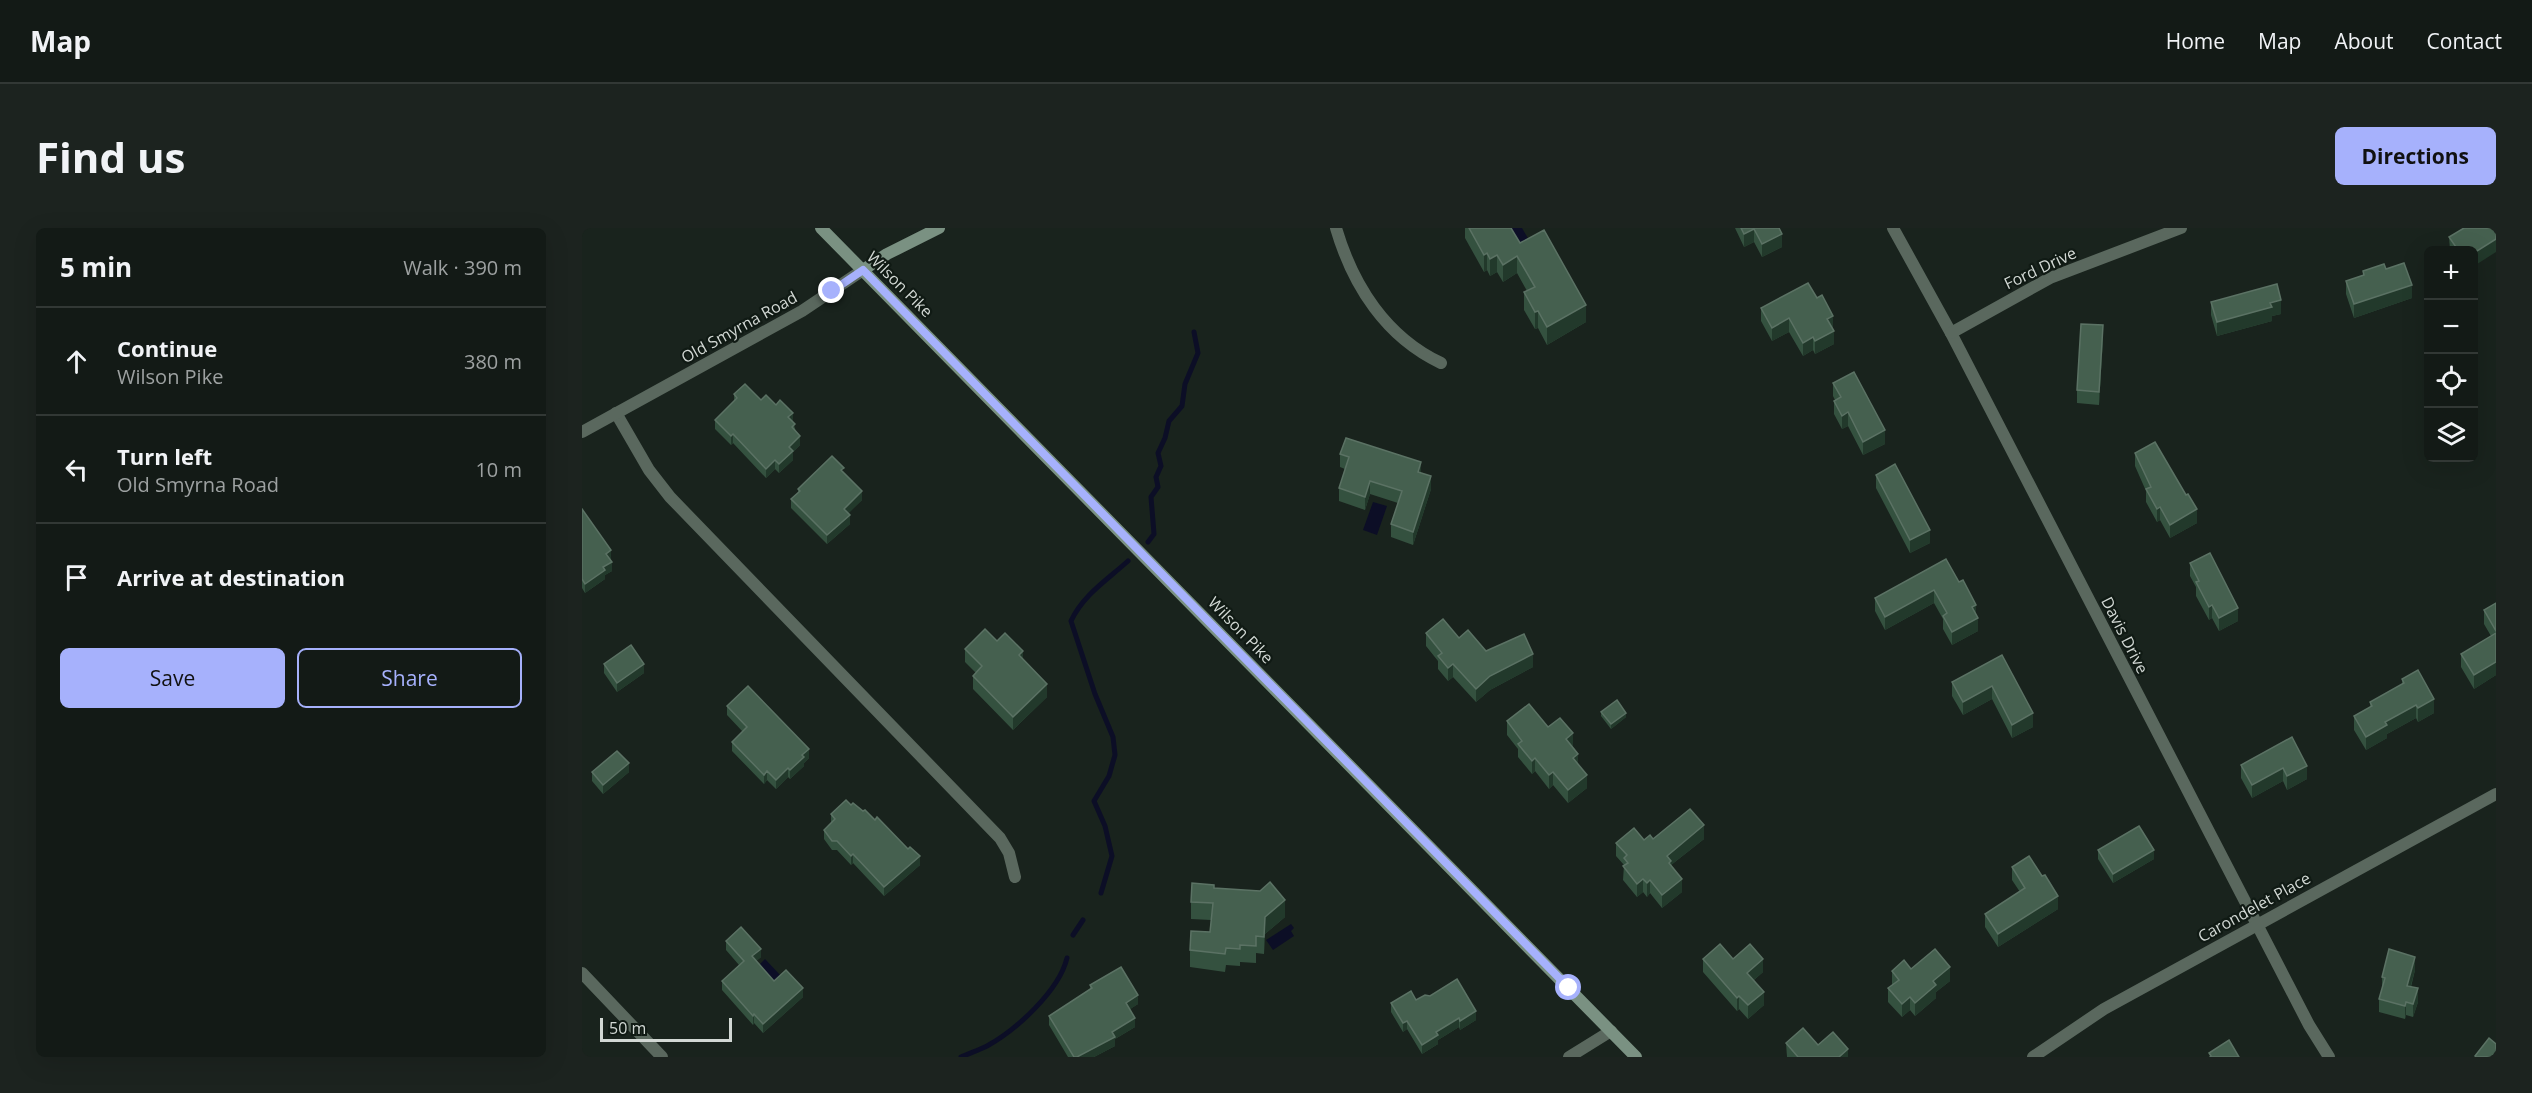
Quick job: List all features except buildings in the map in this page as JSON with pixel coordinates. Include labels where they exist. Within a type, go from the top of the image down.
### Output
[{"type":"main road","name":"Wilson Pike","points":[[821,228],[1636,1057]]},
{"type":"main road","name":"Old Smyrna Road","points":[[863,270],[887,254],[939,228]]},
{"type":"street","points":[[1336,228],[1360,287],[1389,328],[1421,354],[1441,363]]},
{"type":"street","name":"Davis Drive","points":[[1893,228],[1951,333],[2257,923],[2329,1057]]},
{"type":"street","name":"Ford Drive","points":[[1951,333],[2050,278],[2181,228]]},
{"type":"street","name":"Old Smyrna Road","points":[[582,432],[802,311],[863,270]]},
{"type":"street","points":[[616,413],[649,471],[670,497],[1000,838],[1009,854],[1015,877]]},
{"type":"street","name":"Carondelet Place","points":[[2033,1057],[2104,1009],[2257,923],[2496,794]]},
{"type":"street","points":[[582,973],[662,1057]]},
{"type":"street","points":[[1569,1057],[1611,1031]]},
{"type":"water","points":[[1509,228],[1522,228],[1533,247],[1520,254]]},
{"type":"water","points":[[1373,502],[1387,506],[1377,535],[1363,530]]},
{"type":"water","points":[[1291,924],[1294,928],[1291,931],[1294,936],[1273,950],[1266,940]]},
{"type":"water","points":[[765,959],[781,976],[773,984],[757,967]]},
{"type":"waterway","points":[[1148,542],[1154,534],[1151,497],[1158,487],[1156,477],[1161,466],[1158,453],[1169,421],[1182,406],[1185,384],[1198,353],[1194,332]]},
{"type":"waterway","points":[[1101,893],[1112,856],[1105,826],[1094,801],[1109,776],[1115,755],[1113,737],[1095,694],[1071,621],[1082,603],[1128,561]]},
{"type":"waterway","points":[[1073,935],[1083,920]]},
{"type":"waterway","points":[[961,1057],[987,1046],[1023,1020],[1046,996],[1062,971],[1067,958]]},
{"type":"route","points":[[832,291],[863,270],[1569,988]]}]
